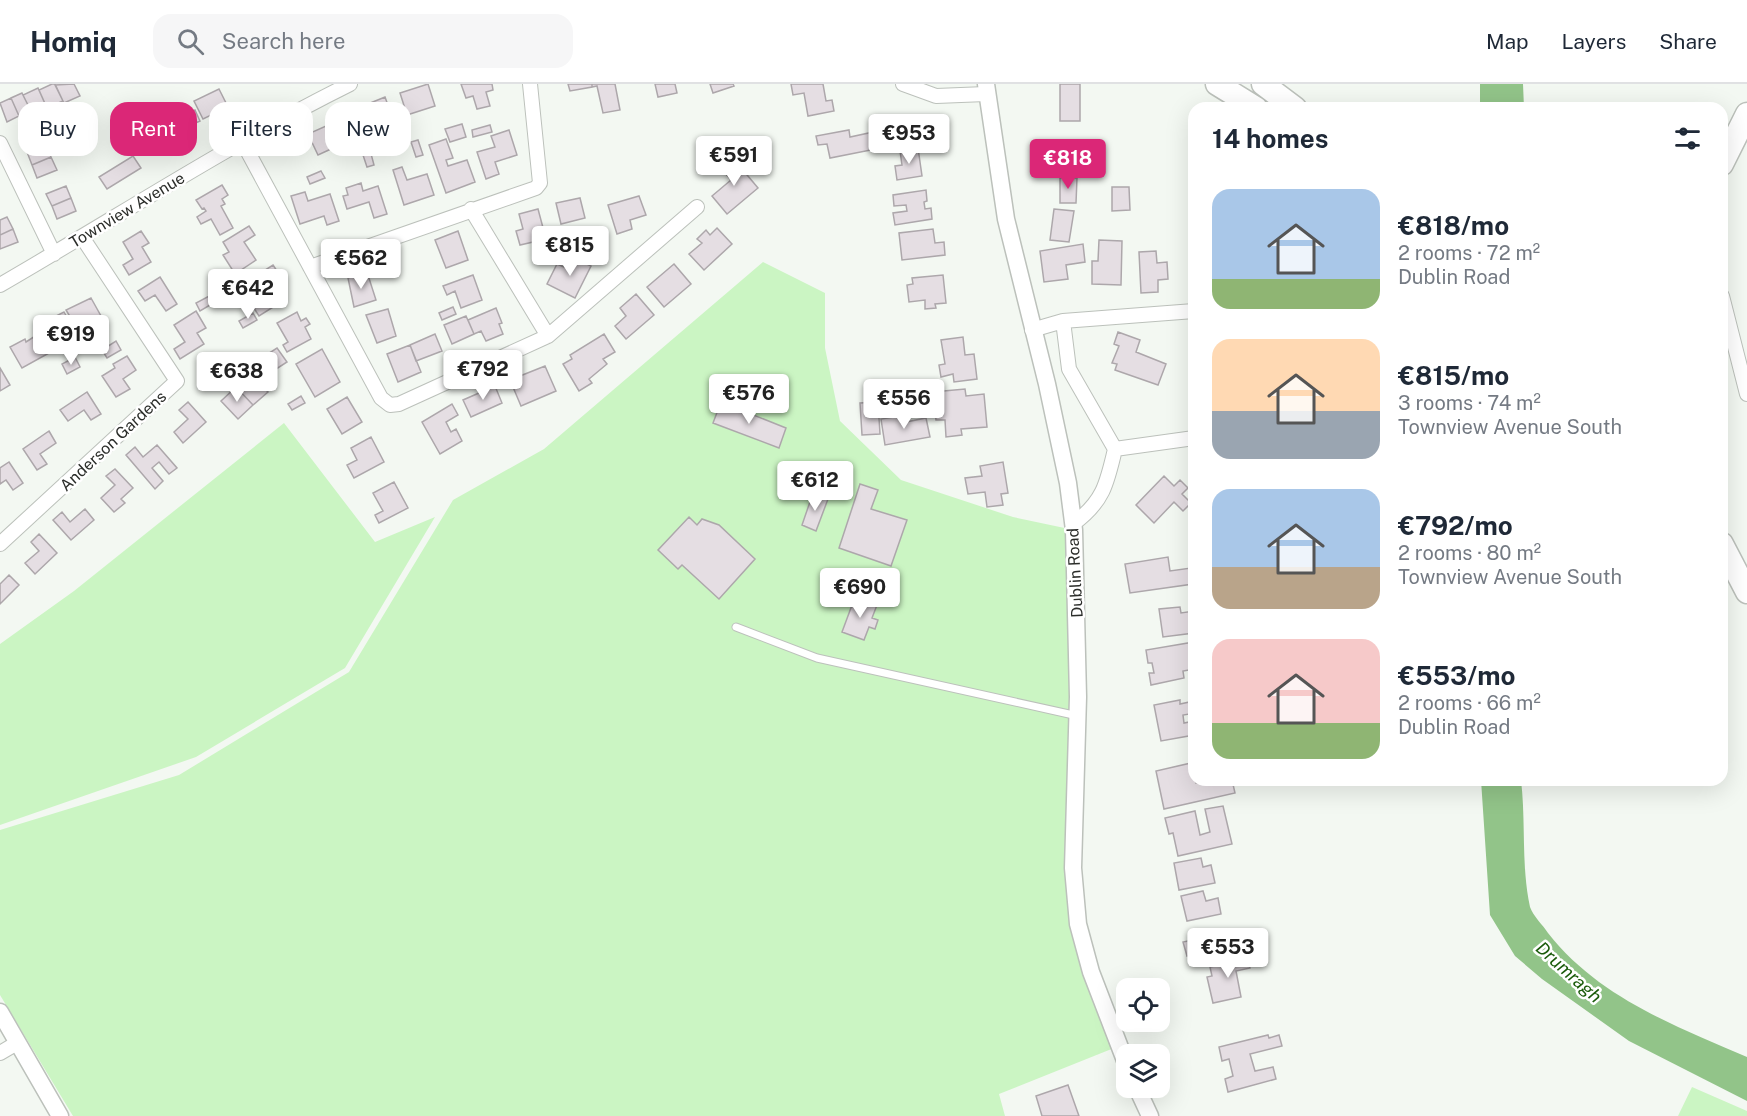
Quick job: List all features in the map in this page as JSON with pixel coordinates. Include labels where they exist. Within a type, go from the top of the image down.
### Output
[{"type":"highway","points":[[1217,84],[1246,102]]},
{"type":"highway","points":[[1263,84],[1287,102]]},
{"type":"highway","points":[[1728,152],[1747,114]]},
{"type":"highway","points":[[1728,556],[1747,592]]},
{"type":"street","name":"Townview Avenue","points":[[313,104],[350,84]]},
{"type":"street","points":[[310,267],[471,209],[528,193],[536,188],[540,183],[530,84]]},
{"type":"street","points":[[903,84],[936,96],[986,89]]},
{"type":"street","name":"Dublin Road","points":[[986,89],[1006,219],[1047,384],[1073,524],[1078,642],[1073,868],[1078,924],[1091,972],[1119,1044]]},
{"type":"street","points":[[0,143],[54,254]]},
{"type":"street","name":"Townview Avenue","points":[[0,285],[217,156]]},
{"type":"street","points":[[250,156],[381,398],[390,405],[399,404],[548,336],[697,207]]},
{"type":"street","points":[[471,209],[548,336]]},
{"type":"street","name":"Anderson Gardens","points":[[0,544],[177,381],[82,237]]},
{"type":"street","points":[[1032,330],[1063,321],[1188,311]]},
{"type":"street","points":[[1728,320],[1747,394]]},
{"type":"street","points":[[1063,321],[1069,369],[1115,449],[1102,495],[1091,511],[1073,524]]},
{"type":"street","points":[[1115,449],[1188,439]]},
{"type":"street","points":[[2,1019],[60,1116]]},
{"type":"street","points":[[0,1053],[17,1043]]},
{"type":"street","points":[[1142,1098],[1150,1116]]},
{"type":"lane","points":[[736,627],[817,658],[1078,717]]},
{"type":"shaded area","points":[[763,262],[825,293],[825,348],[840,421],[901,480],[1013,517],[1074,530],[1079,924],[1118,1044],[1116,1044],[1116,1047],[999,1094],[1005,1116],[73,1116],[0,995],[0,830],[179,775],[349,672],[453,500],[544,449]]},
{"type":"shaded area","points":[[284,423],[375,542],[435,517],[345,668],[196,757],[0,825],[0,644],[74,591]]},
{"type":"shaded area","points":[[1692,1087],[1747,1111],[1747,1116],[1678,1116]]},
{"type":"water","points":[[1480,84],[1523,84],[1524,102],[1480,102]]},
{"type":"water","name":"Drumragh","points":[[1481,786],[1521,786],[1527,891],[1533,914],[1568,955],[1614,992],[1666,1021],[1747,1057],[1747,1101],[1629,1041],[1542,979],[1515,956],[1490,915]]},
{"type":"building","points":[[55,84],[63,101],[44,102],[39,90]]},
{"type":"building","points":[[74,84],[80,96],[64,102],[55,85]]},
{"type":"building","points":[[428,84],[435,106],[411,114],[411,102],[403,102],[400,93]]},
{"type":"building","points":[[461,84],[492,84],[493,90],[486,92],[490,106],[477,109],[473,96],[466,98]]},
{"type":"building","points":[[568,84],[592,84],[592,87],[570,91]]},
{"type":"building","points":[[592,84],[615,84],[620,110],[603,113],[597,86],[592,87]]},
{"type":"building","points":[[655,84],[675,84],[677,93],[658,97]]},
{"type":"building","points":[[710,84],[733,84],[734,86],[713,93]]},
{"type":"building","points":[[791,84],[823,84],[826,101],[832,100],[834,111],[808,116],[804,93],[793,95]]},
{"type":"building","points":[[1060,84],[1080,84],[1080,121],[1060,121]]},
{"type":"building","points":[[38,88],[44,102],[26,102],[23,95]]},
{"type":"building","points":[[219,89],[226,102],[209,102],[209,116],[203,119],[197,102],[194,101]]},
{"type":"building","points":[[22,93],[26,102],[18,102],[18,114],[11,98]]},
{"type":"building","points":[[385,97],[387,102],[373,102]]},
{"type":"building","points":[[11,98],[18,116],[7,122],[0,103]]},
{"type":"building","points":[[462,124],[466,137],[450,142],[445,129]]},
{"type":"building","points":[[490,125],[492,132],[473,137],[472,130]]},
{"type":"building","points":[[325,126],[325,152],[318,155],[313,144],[313,132]]},
{"type":"building","points":[[509,130],[517,155],[495,162],[499,174],[486,179],[477,152],[495,147],[491,136]]},
{"type":"building","points":[[849,130],[850,137],[878,131],[881,148],[830,158],[827,144],[818,145],[816,136]]},
{"type":"building","points":[[446,139],[453,158],[446,160],[448,166],[467,160],[475,182],[446,193],[429,145]]},
{"type":"building","points":[[418,140],[423,155],[416,157],[411,142]]},
{"type":"building","points":[[918,148],[922,176],[897,180],[895,166],[902,165],[900,151]]},
{"type":"building","points":[[1061,153],[1077,153],[1077,178],[1060,178]]},
{"type":"building","points":[[29,156],[51,156],[51,157],[32,165]]},
{"type":"building","points":[[133,156],[141,168],[107,189],[99,177]]},
{"type":"building","points":[[363,156],[372,156],[374,165],[367,167]]},
{"type":"building","points":[[51,157],[57,170],[37,178],[32,165]]},
{"type":"building","points":[[732,157],[758,188],[727,214],[712,196],[731,180],[720,167]]},
{"type":"building","points":[[402,167],[407,180],[427,174],[434,195],[404,205],[393,170]]},
{"type":"building","points":[[321,171],[325,178],[310,184],[307,177]]},
{"type":"building","points":[[1060,178],[1077,178],[1076,203],[1060,203]]},
{"type":"building","points":[[361,183],[363,191],[378,186],[387,214],[374,218],[369,202],[347,209],[343,196],[348,195],[346,188]]},
{"type":"building","points":[[222,185],[228,195],[222,199],[225,204],[221,206],[233,228],[220,235],[211,219],[201,224],[197,217],[206,211],[196,200]]},
{"type":"building","points":[[66,186],[71,198],[52,206],[46,194]]},
{"type":"building","points":[[1112,187],[1129,187],[1130,210],[1112,211]]},
{"type":"building","points":[[926,190],[925,209],[931,208],[932,219],[895,225],[893,213],[907,211],[906,205],[894,206],[893,195]]},
{"type":"building","points":[[305,192],[308,201],[330,194],[339,221],[327,225],[324,216],[300,224],[291,196]]},
{"type":"building","points":[[639,196],[646,215],[630,220],[632,229],[617,234],[608,205]]},
{"type":"building","points":[[71,198],[76,211],[57,219],[52,206]]},
{"type":"building","points":[[580,198],[585,218],[561,224],[556,203]]},
{"type":"building","points":[[538,209],[546,239],[520,245],[516,231],[523,229],[519,214]]},
{"type":"building","points":[[1054,209],[1074,211],[1069,242],[1050,240]]},
{"type":"building","points":[[7,217],[13,229],[0,235],[0,220]]},
{"type":"building","points":[[249,226],[255,235],[244,242],[256,260],[235,274],[223,255],[229,252],[223,242]]},
{"type":"building","points":[[717,228],[732,244],[704,270],[689,254],[702,243],[697,239],[706,230],[710,235]]},
{"type":"building","points":[[13,229],[18,242],[0,249],[0,235]]},
{"type":"building","points":[[933,229],[935,243],[944,242],[945,255],[902,260],[899,233]]},
{"type":"building","points":[[141,231],[149,243],[142,247],[151,262],[129,275],[123,265],[133,259],[123,242]]},
{"type":"building","points":[[458,231],[468,260],[446,268],[435,240]]},
{"type":"building","points":[[1099,240],[1122,241],[1121,285],[1092,284],[1092,261],[1098,261]]},
{"type":"building","points":[[1083,244],[1085,262],[1066,265],[1068,279],[1044,282],[1040,251]]},
{"type":"building","points":[[1156,251],[1157,263],[1167,262],[1168,279],[1158,280],[1158,292],[1141,293],[1139,252]]},
{"type":"building","points":[[570,256],[591,266],[575,298],[547,284],[557,264],[564,267]]},
{"type":"building","points":[[674,264],[691,284],[664,307],[647,287]]},
{"type":"building","points":[[273,265],[287,286],[273,295],[278,304],[259,316],[240,286]]},
{"type":"building","points":[[229,272],[233,279],[220,287],[215,280]]},
{"type":"building","points":[[367,272],[376,300],[354,307],[348,278]]},
{"type":"building","points":[[473,275],[482,300],[461,308],[455,291],[447,295],[443,286]]},
{"type":"building","points":[[943,275],[946,303],[935,304],[936,308],[925,309],[925,300],[909,302],[907,285],[913,284],[912,278]]},
{"type":"building","points":[[160,277],[177,304],[166,311],[155,295],[145,301],[138,291]]},
{"type":"building","points":[[213,294],[217,301],[200,311],[196,303]]},
{"type":"building","points":[[636,294],[654,315],[626,339],[615,326],[626,316],[620,308]]},
{"type":"building","points":[[91,298],[101,316],[78,330],[66,310]]},
{"type":"building","points":[[453,307],[456,314],[442,320],[439,313]]},
{"type":"building","points":[[496,308],[502,323],[499,324],[503,334],[486,341],[481,331],[474,334],[468,320]]},
{"type":"building","points":[[388,309],[396,336],[377,343],[366,315]]},
{"type":"building","points":[[196,311],[206,328],[197,333],[204,344],[180,359],[174,349],[185,342],[174,325]]},
{"type":"building","points":[[64,312],[72,326],[64,330],[56,316]]},
{"type":"building","points":[[297,312],[301,321],[306,318],[310,324],[305,327],[311,339],[287,352],[283,345],[288,342],[277,323]]},
{"type":"building","points":[[253,313],[257,320],[243,328],[239,321]]},
{"type":"building","points":[[466,316],[474,334],[452,344],[444,325]]},
{"type":"building","points":[[49,327],[60,347],[22,368],[10,347],[25,339],[26,342]]},
{"type":"building","points":[[1118,332],[1140,340],[1136,352],[1166,364],[1158,385],[1115,370],[1117,364],[1112,363],[1119,346],[1114,344]]},
{"type":"building","points":[[435,334],[442,351],[416,361],[410,345]]},
{"type":"building","points":[[604,334],[615,352],[603,359],[607,364],[589,379],[592,383],[579,391],[563,364],[572,359],[570,355]]},
{"type":"building","points":[[963,337],[965,355],[974,354],[977,379],[954,382],[953,374],[941,377],[939,365],[945,364],[941,340]]},
{"type":"building","points":[[116,341],[121,350],[107,358],[102,350]]},
{"type":"building","points":[[410,345],[421,372],[398,382],[387,354]]},
{"type":"building","points":[[277,348],[287,362],[267,375],[257,361]]},
{"type":"building","points":[[322,349],[340,382],[315,397],[296,364]]},
{"type":"building","points":[[127,356],[136,370],[123,379],[130,389],[116,397],[102,376],[115,368],[113,364]]},
{"type":"building","points":[[75,357],[80,367],[67,374],[62,364]]},
{"type":"building","points":[[545,366],[556,391],[521,406],[510,380]]},
{"type":"building","points":[[0,368],[10,385],[0,391]]},
{"type":"building","points":[[251,374],[268,392],[253,405],[236,387]]},
{"type":"building","points":[[495,386],[502,403],[471,417],[463,400]]},
{"type":"building","points":[[236,387],[253,405],[238,419],[221,401]]},
{"type":"building","points":[[965,389],[966,396],[984,394],[987,427],[961,429],[962,435],[946,437],[945,420],[936,420],[933,392]]},
{"type":"building","points":[[87,392],[101,414],[91,420],[84,410],[68,421],[60,410]]},
{"type":"building","points":[[301,396],[305,403],[292,410],[288,404]]},
{"type":"building","points":[[347,397],[362,422],[342,434],[327,409]]},
{"type":"building","points":[[188,402],[206,422],[183,443],[174,432],[188,419],[179,410]]},
{"type":"building","points":[[721,402],[786,428],[779,448],[713,423]]},
{"type":"building","points":[[878,402],[880,434],[862,435],[860,403]]},
{"type":"building","points":[[452,404],[458,415],[446,422],[451,432],[456,429],[462,441],[440,454],[422,422]]},
{"type":"building","points":[[900,416],[901,423],[926,418],[930,437],[885,445],[881,419]]},
{"type":"building","points":[[49,431],[56,443],[40,454],[47,464],[37,470],[23,449]]},
{"type":"building","points":[[371,437],[384,462],[354,478],[347,465],[357,460],[351,448]]},
{"type":"building","points":[[157,445],[177,468],[169,474],[159,462],[152,468],[163,481],[155,489],[126,455],[135,447],[143,457]]},
{"type":"building","points":[[9,462],[23,483],[13,490],[6,480],[0,484],[0,468]]},
{"type":"building","points":[[1003,462],[1008,493],[1001,494],[1003,505],[987,507],[985,492],[968,494],[965,478],[982,476],[980,466]]},
{"type":"building","points":[[115,469],[133,488],[121,499],[125,503],[114,512],[101,498],[115,485],[106,476]]},
{"type":"building","points":[[1164,476],[1174,486],[1180,480],[1188,488],[1182,494],[1188,500],[1188,506],[1183,511],[1174,502],[1154,523],[1136,505]]},
{"type":"building","points":[[394,482],[408,508],[379,523],[375,515],[383,511],[373,493]]},
{"type":"building","points":[[860,484],[878,490],[871,509],[907,520],[891,566],[839,548]]},
{"type":"building","points":[[813,493],[828,499],[816,531],[802,525]]},
{"type":"building","points":[[85,509],[94,520],[71,540],[53,520],[62,512],[70,522]]},
{"type":"building","points":[[689,517],[697,525],[702,519],[719,525],[755,559],[719,599],[682,565],[678,569],[658,550]]},
{"type":"building","points":[[39,534],[57,553],[35,574],[25,563],[39,551],[31,542]]},
{"type":"building","points":[[1168,557],[1170,571],[1188,568],[1188,585],[1130,593],[1125,564]]},
{"type":"building","points":[[9,575],[19,585],[0,604],[0,584]]},
{"type":"building","points":[[855,597],[877,605],[872,618],[878,620],[875,629],[869,627],[864,640],[842,632]]},
{"type":"building","points":[[1180,607],[1181,613],[1188,612],[1188,634],[1163,637],[1159,609]]},
{"type":"building","points":[[1188,643],[1188,670],[1183,671],[1184,678],[1151,685],[1149,673],[1154,673],[1152,663],[1148,663],[1146,650]]},
{"type":"building","points":[[1180,700],[1180,704],[1188,702],[1188,714],[1183,715],[1184,723],[1188,722],[1188,736],[1161,741],[1154,705]]},
{"type":"building","points":[[1188,764],[1188,786],[1233,786],[1235,793],[1164,809],[1156,771]]},
{"type":"building","points":[[1223,806],[1232,844],[1178,856],[1173,833],[1169,834],[1165,818],[1195,811],[1200,835],[1210,832],[1205,809]]},
{"type":"building","points":[[1201,858],[1203,867],[1211,865],[1215,883],[1179,890],[1174,863]]},
{"type":"building","points":[[1203,891],[1206,901],[1218,898],[1221,914],[1187,921],[1181,896]]},
{"type":"building","points":[[1234,931],[1239,954],[1198,963],[1196,954],[1187,956],[1183,942]]},
{"type":"building","points":[[1260,956],[1261,962],[1249,965],[1250,968],[1236,971],[1241,997],[1213,1003],[1207,977],[1212,976],[1210,967]]},
{"type":"building","points":[[1268,1035],[1269,1038],[1279,1035],[1282,1046],[1250,1054],[1255,1071],[1273,1067],[1276,1079],[1228,1092],[1225,1079],[1233,1076],[1229,1059],[1222,1061],[1219,1047]]},
{"type":"building","points":[[1068,1085],[1079,1116],[1042,1116],[1036,1096]]}]
